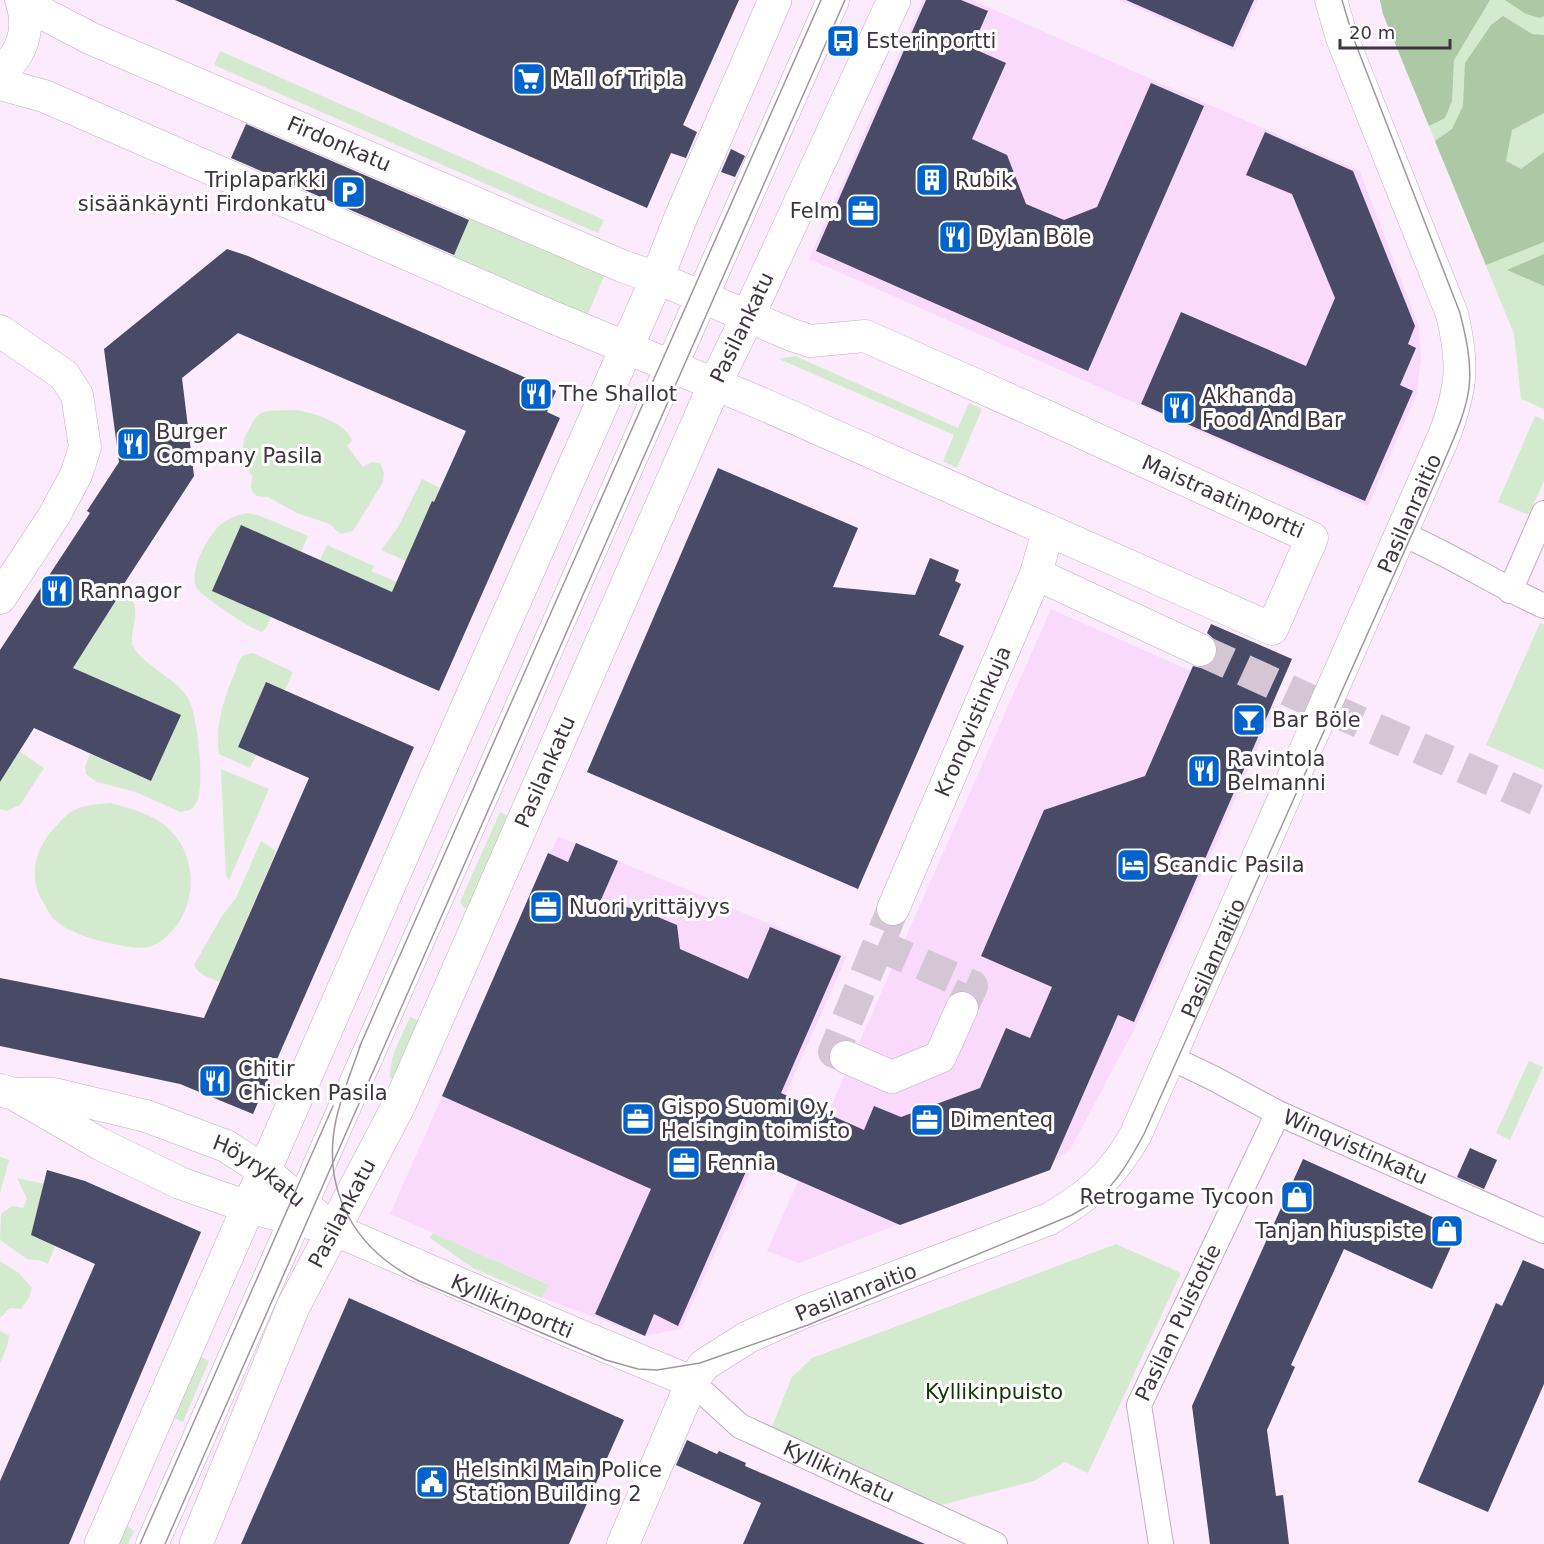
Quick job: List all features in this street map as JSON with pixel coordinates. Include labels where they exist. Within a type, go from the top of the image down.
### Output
[{"type":"street","points":[[0,73],[12,62],[21,47],[26,29],[25,11],[21,0]]},
{"type":"street","name":"Firdonkatu","points":[[26,0],[40,12],[92,39],[622,266],[657,278]]},
{"type":"street","points":[[101,1544],[657,278],[775,0]]},
{"type":"street","name":"Pasilankatu","points":[[152,1544],[833,0]]},
{"type":"street","name":"Pasilankatu","points":[[196,1544],[293,1307],[400,1103],[715,384],[894,0]]},
{"type":"street","name":"Pasilanraitio","points":[[623,1544],[692,1382],[704,1365],[748,1337],[804,1312],[1049,1219],[1080,1200],[1100,1184],[1120,1161],[1135,1136],[1444,436],[1459,386],[1461,363],[1452,314],[1342,38],[1330,0]]},
{"type":"street","points":[[0,84],[44,96],[626,348]]},
{"type":"street","name":"Maistraatinportti","points":[[626,348],[715,384],[1272,629],[1312,538],[865,336],[810,341],[657,278]]},
{"type":"street","points":[[0,331],[64,375],[76,395],[85,447],[76,475],[54,516],[0,598]]},
{"type":"street","points":[[1510,591],[1544,513]]},
{"type":"street","name":"Kronqvistinkuja","points":[[893,909],[1036,574],[1048,530]]},
{"type":"street","points":[[1400,533],[1438,550],[1510,591],[1544,606]]},
{"type":"street","points":[[1036,574],[1200,650]]},
{"type":"street","points":[[846,1057],[892,1077],[940,1057],[962,1008]]},
{"type":"street","name":"Winqvistinkatu","points":[[1169,1057],[1278,1113],[1544,1231]]},
{"type":"street","name":"Höyrykatu","points":[[7,1092],[54,1094],[146,1116],[226,1146],[265,1171],[298,1212]]},
{"type":"street","name":"Höyrykatu","points":[[7,1092],[100,1144],[180,1183],[248,1207],[298,1212],[333,1229]]},
{"type":"street","name":"Pasilan Puistotie","points":[[1161,1544],[1139,1405],[1278,1113]]},
{"type":"street","name":"Kyllikinportti","points":[[333,1229],[581,1337],[692,1382]]},
{"type":"street","name":"Kyllikinkatu","points":[[692,1382],[740,1426],[995,1544]]},
{"type":"shaded area","points":[[923,0],[972,0],[1360,171],[1419,327],[1421,358],[1417,393],[1368,506],[809,259]]},
{"type":"shaded area","points":[[1119,0],[1258,0],[1235,51]]},
{"type":"shaded area","points":[[1051,609],[1275,708],[1134,1030],[1070,1150],[1040,1169],[799,1263],[767,1251]]},
{"type":"shaded area","points":[[558,836],[847,956],[681,1329],[645,1336],[543,1298],[548,1284],[390,1214]]},
{"type":"green space","points":[[1380,0],[1544,0],[1544,409],[1521,399],[1514,334],[1383,14]]},
{"type":"green space","points":[[1380,0],[1490,0],[1454,60],[1452,101],[1445,118],[1429,126],[1383,14]]},
{"type":"green space","points":[[1505,0],[1544,0],[1544,16],[1540,18],[1526,14]]},
{"type":"green space","points":[[1503,16],[1532,34],[1544,35],[1544,113],[1512,130],[1506,161],[1521,169],[1544,152],[1544,242],[1486,265],[1435,141],[1452,129],[1463,106],[1465,63],[1491,25]]},
{"type":"green space","points":[[220,51],[604,220],[598,233],[214,65]]},
{"type":"green space","points":[[471,215],[606,272],[584,323],[449,265]]},
{"type":"green space","points":[[1544,254],[1544,286],[1507,270]]},
{"type":"green space","points":[[795,356],[958,428],[969,403],[982,409],[957,468],[943,461],[954,435],[779,359]]},
{"type":"green space","points":[[268,411],[301,411],[326,419],[340,426],[350,436],[352,441],[347,446],[363,467],[372,462],[380,463],[384,473],[383,482],[353,531],[340,534],[330,524],[297,513],[268,497],[257,496],[253,492],[251,485],[253,477],[242,461],[244,438],[255,418]]},
{"type":"green space","points":[[1535,416],[1544,420],[1544,481],[1529,515],[1498,502]]},
{"type":"green space","points":[[422,479],[440,488],[406,561],[381,550],[398,527]]},
{"type":"green space","points":[[247,513],[258,515],[308,536],[301,552],[212,591],[271,617],[266,628],[261,632],[206,597],[196,587],[195,580],[197,562],[216,529],[227,520]]},
{"type":"green space","points":[[327,545],[374,566],[371,571],[402,584],[398,595],[320,560]]},
{"type":"green space","points":[[122,591],[129,597],[135,609],[132,645],[137,653],[180,688],[186,695],[194,715],[199,745],[200,790],[195,805],[190,810],[180,812],[136,792],[97,782],[86,774],[85,767],[90,754],[151,781],[180,715],[73,668]]},
{"type":"green space","points":[[1540,623],[1544,624],[1544,770],[1486,745]]},
{"type":"green space","points":[[253,653],[293,672],[285,690],[266,683],[238,747],[256,755],[250,768],[219,754],[218,733],[224,702],[238,663],[244,655]]},
{"type":"green space","points":[[19,751],[44,768],[20,805],[7,811],[0,809],[0,782]]},
{"type":"green space","points":[[221,769],[269,789],[229,880],[226,876]]},
{"type":"green space","points":[[111,803],[144,813],[166,826],[182,845],[188,860],[191,875],[187,906],[170,933],[158,943],[148,947],[107,943],[67,928],[51,915],[36,884],[35,873],[39,852],[60,821],[79,808]]},
{"type":"green space","points":[[500,812],[512,818],[470,907],[464,908],[460,902]]},
{"type":"green space","points":[[261,841],[276,851],[220,982],[208,978],[201,974],[194,965],[222,916],[236,898]]},
{"type":"green space","points":[[410,1017],[422,1022],[396,1080],[390,1078],[390,1070],[397,1046]]},
{"type":"green space","points":[[1529,1061],[1543,1067],[1510,1140],[1496,1133]]},
{"type":"green space","points":[[0,1157],[9,1160],[0,1193]]},
{"type":"green space","points":[[17,1178],[44,1184],[55,1246],[48,1264],[27,1259],[0,1240],[1,1214],[12,1206],[23,1208],[27,1199]]},
{"type":"green space","points":[[433,1233],[549,1285],[542,1298],[473,1268],[430,1238]]},
{"type":"green space","name":"Kyllikinpuisto","points":[[1116,1244],[1181,1273],[1088,1473],[1065,1462],[1034,1481],[941,1505],[772,1427],[792,1377],[812,1358]]},
{"type":"green space","points":[[0,1261],[19,1273],[32,1288],[29,1298],[21,1309],[10,1308],[0,1318]]},
{"type":"green space","points":[[0,1330],[9,1335],[0,1363]]},
{"type":"green space","points":[[199,1356],[209,1361],[183,1422],[173,1417]]},
{"type":"green space","points":[[125,1524],[134,1531],[128,1544],[116,1544]]},
{"type":"building","name":"Mall of Tripla","points":[[175,0],[739,0],[683,125],[697,132],[686,158],[671,153],[647,208]]},
{"type":"building","name":"Rubik","points":[[926,0],[961,0],[988,11],[972,48],[1006,63],[972,139],[1007,155],[1026,204],[1064,220],[1097,207],[1151,83],[1204,106],[1088,371],[816,251]]},
{"type":"building","points":[[1126,0],[1254,0],[1233,47]]},
{"type":"building","name":"Triplaparkki sisäänkäynti Firdonkatu","points":[[246,124],[469,220],[454,255],[231,158]]},
{"type":"building","points":[[1265,132],[1353,171],[1415,326],[1408,344],[1416,348],[1400,385],[1413,391],[1365,501],[1141,404],[1181,312],[1306,366],[1335,298],[1292,194],[1246,175]]},
{"type":"building","points":[[731,149],[745,156],[735,177],[721,172]]},
{"type":"building","points":[[227,249],[248,256],[556,391],[547,412],[560,418],[439,691],[212,591],[241,525],[392,592],[466,431],[238,333],[182,378],[194,476],[120,590],[122,591],[73,668],[181,715],[151,781],[34,728],[0,782],[0,650],[90,513],[87,511],[119,462],[104,349]]},
{"type":"building","points":[[718,468],[858,528],[833,587],[915,595],[930,558],[959,570],[955,581],[961,584],[939,635],[964,646],[858,889],[587,772]]},
{"type":"building","points":[[1211,624],[1292,659],[1134,1022],[1118,1015],[1050,1170],[900,1225],[751,1160],[678,1326],[654,1314],[645,1336],[595,1314],[651,1189],[442,1096],[548,853],[568,862],[576,843],[618,861],[600,902],[641,910],[677,925],[680,949],[748,979],[770,927],[841,956],[781,1093],[864,1130],[874,1106],[901,1117],[980,1088],[1006,1028],[1030,1038],[1052,987],[981,956],[1044,810],[1145,776],[1193,666],[1201,668],[1210,665],[1216,657],[1218,649],[1215,640],[1207,633]]},
{"type":"building","points":[[266,682],[414,747],[253,1114],[180,1084],[0,1046],[0,978],[204,1018],[309,778],[238,747]]},
{"type":"building","points":[[1470,1148],[1497,1160],[1484,1189],[1457,1177]]},
{"type":"building","points":[[1303,1159],[1459,1229],[1432,1289],[1344,1249],[1291,1365],[1295,1367],[1267,1430],[1276,1496],[1283,1495],[1289,1544],[1210,1544],[1192,1406]]},
{"type":"building","points":[[47,1170],[85,1181],[201,1232],[69,1544],[0,1544],[0,1481],[95,1264],[31,1235]]},
{"type":"building","points":[[1523,1260],[1544,1269],[1544,1384],[1488,1512],[1418,1482],[1496,1303],[1502,1306]]},
{"type":"building","name":"Helsinki Main Police Station Building 2","points":[[349,1298],[624,1420],[569,1544],[241,1544]]},
{"type":"building","points":[[687,1440],[717,1454],[719,1451],[746,1463],[745,1466],[925,1544],[743,1544],[761,1503],[676,1465]]},
{"type":"tunnel","points":[[1200,650],[1544,803]]},
{"type":"tunnel","points":[[846,1057],[834,1052],[893,909]]},
{"type":"tunnel","points":[[878,945],[972,986],[962,1008]]},
{"type":"tram line","points":[[359,1048],[821,0]]},
{"type":"tram line","points":[[165,1544],[845,0]]},
{"type":"tram line","points":[[362,1041],[338,1110],[333,1146],[334,1171],[339,1194],[348,1216],[361,1235],[377,1253],[396,1268],[419,1281],[606,1360],[638,1369],[657,1370],[700,1363],[808,1325],[1072,1215],[1093,1202],[1111,1186],[1129,1161],[1144,1134],[1438,476],[1467,399],[1470,379],[1469,360],[1460,313],[1353,37],[1342,0]]},
{"type":"tram line","points":[[140,1544],[333,1106]]},
{"type":"place","name":"Esterinportti","points":[[843,41]]},
{"type":"place","name":"Mall of Tripla","points":[[529,79]]},
{"type":"place","name":"Rubik","points":[[932,180]]},
{"type":"place","name":"Triplaparkki sisäänkäynti Firdonkatu","points":[[349,192]]},
{"type":"place","name":"Felm","points":[[863,211]]},
{"type":"place","name":"Dylan Böle","points":[[955,237]]},
{"type":"place","name":"The Shallot","points":[[536,394]]},
{"type":"place","name":"Akhanda Food And Bar","points":[[1179,408]]},
{"type":"place","name":"Burger Company Pasila","points":[[133,444]]},
{"type":"place","name":"Rannagor","points":[[57,591]]},
{"type":"place","name":"Bar Böle","points":[[1249,720]]},
{"type":"place","name":"Ravintola Belmanni","points":[[1204,771]]},
{"type":"place","name":"Scandic Pasila","points":[[1133,865]]},
{"type":"place","name":"Nuori yrittäjyys","points":[[546,907]]},
{"type":"place","name":"Chitir Chicken Pasila","points":[[215,1081]]},
{"type":"place","name":"Gispo Suomi Oy, Helsingin toimisto","points":[[638,1119]]},
{"type":"place","name":"Dimenteq","points":[[927,1120]]},
{"type":"place","name":"Fennia","points":[[684,1163]]},
{"type":"place","name":"Retrogame Tycoon","points":[[1297,1197]]},
{"type":"place","name":"Tanjan hiuspiste","points":[[1447,1231]]},
{"type":"place","name":"Helsinki Main Police Station Building 2","points":[[432,1482]]}]
